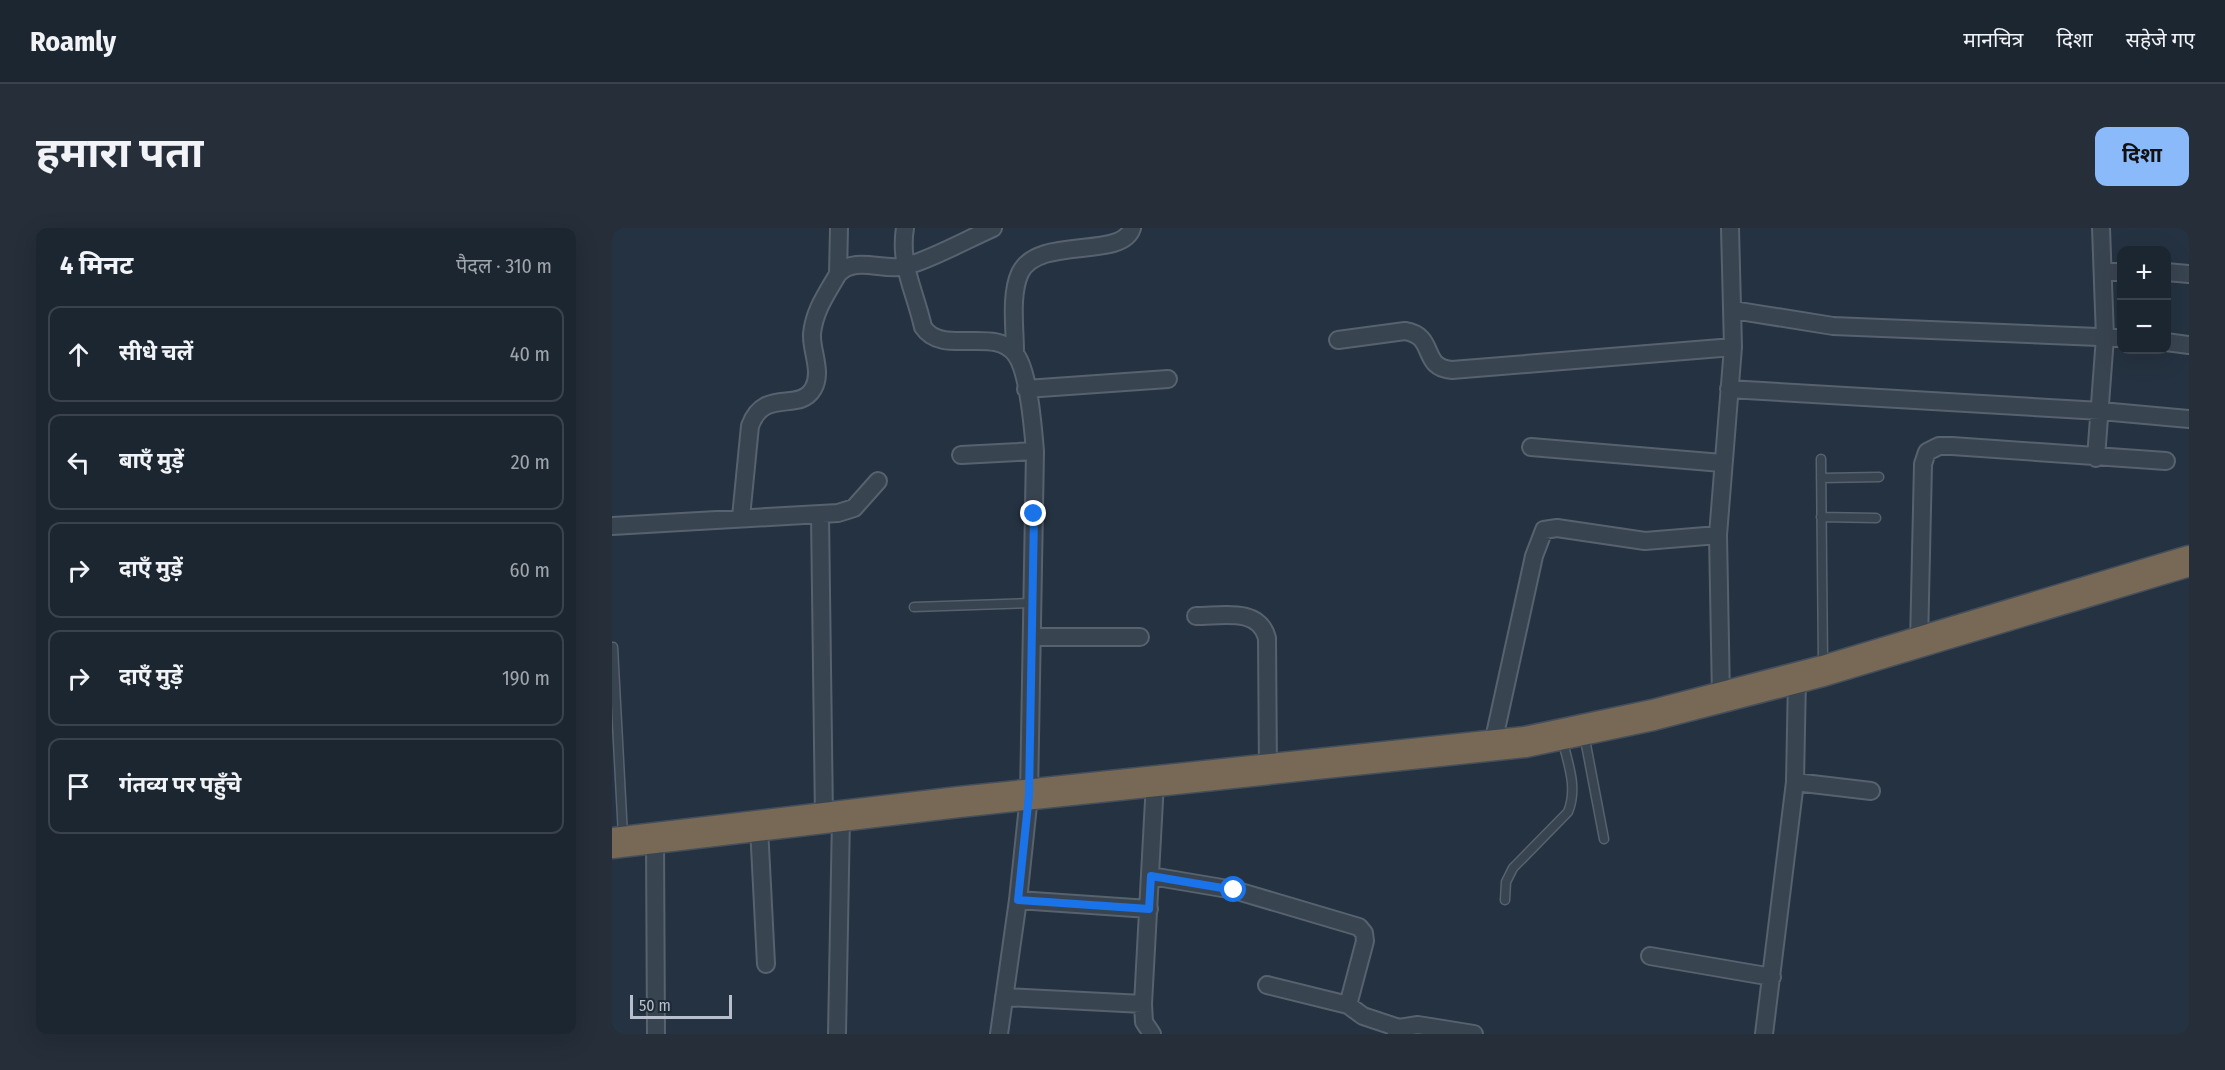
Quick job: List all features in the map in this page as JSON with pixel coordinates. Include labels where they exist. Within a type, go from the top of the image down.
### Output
[{"type":"highway","points":[[618,843],[1029,795],[1492,748],[1572,733],[1721,698],[1919,643],[2189,561]]},
{"type":"street","points":[[838,274],[839,228]]},
{"type":"street","points":[[905,228],[902,252],[905,267],[923,327],[928,336],[938,339],[996,343],[1015,352]]},
{"type":"street","points":[[741,517],[750,426],[753,417],[770,403],[804,398],[813,390],[817,371],[812,337],[814,321],[838,274],[844,268],[856,265],[905,267],[993,228]]},
{"type":"street","points":[[999,1034],[1018,900],[1029,795],[1035,451],[1021,362],[1015,352],[1016,286],[1021,271],[1032,259],[1049,252],[1123,239],[1132,228]]},
{"type":"street","points":[[1721,698],[1718,535],[1733,347],[1730,228]]},
{"type":"street","points":[[2096,458],[2113,337],[2104,272],[2101,228]]},
{"type":"street","points":[[2104,272],[2117,272]]},
{"type":"street","points":[[2171,272],[2189,274]]},
{"type":"street","points":[[1733,310],[1833,326],[2113,337]]},
{"type":"street","points":[[1338,340],[1405,331],[1416,333],[1425,340],[1433,363],[1440,369],[1452,370],[1733,347]]},
{"type":"street","points":[[2171,343],[2189,345]]},
{"type":"street","points":[[1026,389],[1168,379]]},
{"type":"street","points":[[1729,389],[2101,411],[2189,419]]},
{"type":"street","points":[[1919,643],[1923,464],[1927,452],[1939,446],[1952,446],[2096,458],[2166,461]]},
{"type":"street","points":[[1531,447],[1722,463]]},
{"type":"street","points":[[961,455],[1035,451]]},
{"type":"street","points":[[612,526],[741,517],[820,515],[854,508],[878,481]]},
{"type":"street","points":[[820,515],[832,818],[837,1034]]},
{"type":"street","points":[[1492,748],[1534,556],[1544,530],[1557,528],[1645,541],[1718,535]]},
{"type":"street","points":[[1196,616],[1244,616],[1257,620],[1264,627],[1267,638],[1268,771]]},
{"type":"street","points":[[1032,637],[1140,637]]},
{"type":"street","points":[[1764,1034],[1810,674]]},
{"type":"street","points":[[1146,1030],[1143,1004],[1155,782]]},
{"type":"street","points":[[1795,782],[1871,791]]},
{"type":"street","points":[[759,827],[766,964]]},
{"type":"street","points":[[655,838],[656,1034]]},
{"type":"street","points":[[1151,876],[1234,890],[1359,927],[1364,933],[1365,941],[1348,1005]]},
{"type":"street","points":[[1018,900],[1149,909]]},
{"type":"street","points":[[1650,956],[1772,977]]},
{"type":"street","points":[[1267,985],[1348,1005],[1363,1016],[1398,1031],[1418,1025],[1474,1034]]},
{"type":"street","points":[[1004,997],[1143,1004]]},
{"type":"lane","points":[[1810,674],[1821,517],[1821,459]]},
{"type":"lane","points":[[1821,478],[1879,477]]},
{"type":"lane","points":[[1821,517],[1876,518]]},
{"type":"lane","points":[[914,607],[1032,603]]},
{"type":"lane","points":[[613,647],[618,843]]},
{"type":"lane","points":[[1572,733],[1604,839]]},
{"type":"lane","points":[[1505,900],[1506,882],[1512,868],[1568,812],[1573,801],[1572,733]]},
{"type":"route","points":[[1034,514],[1029,795],[1018,900],[1149,909],[1151,876],[1234,890]]}]
